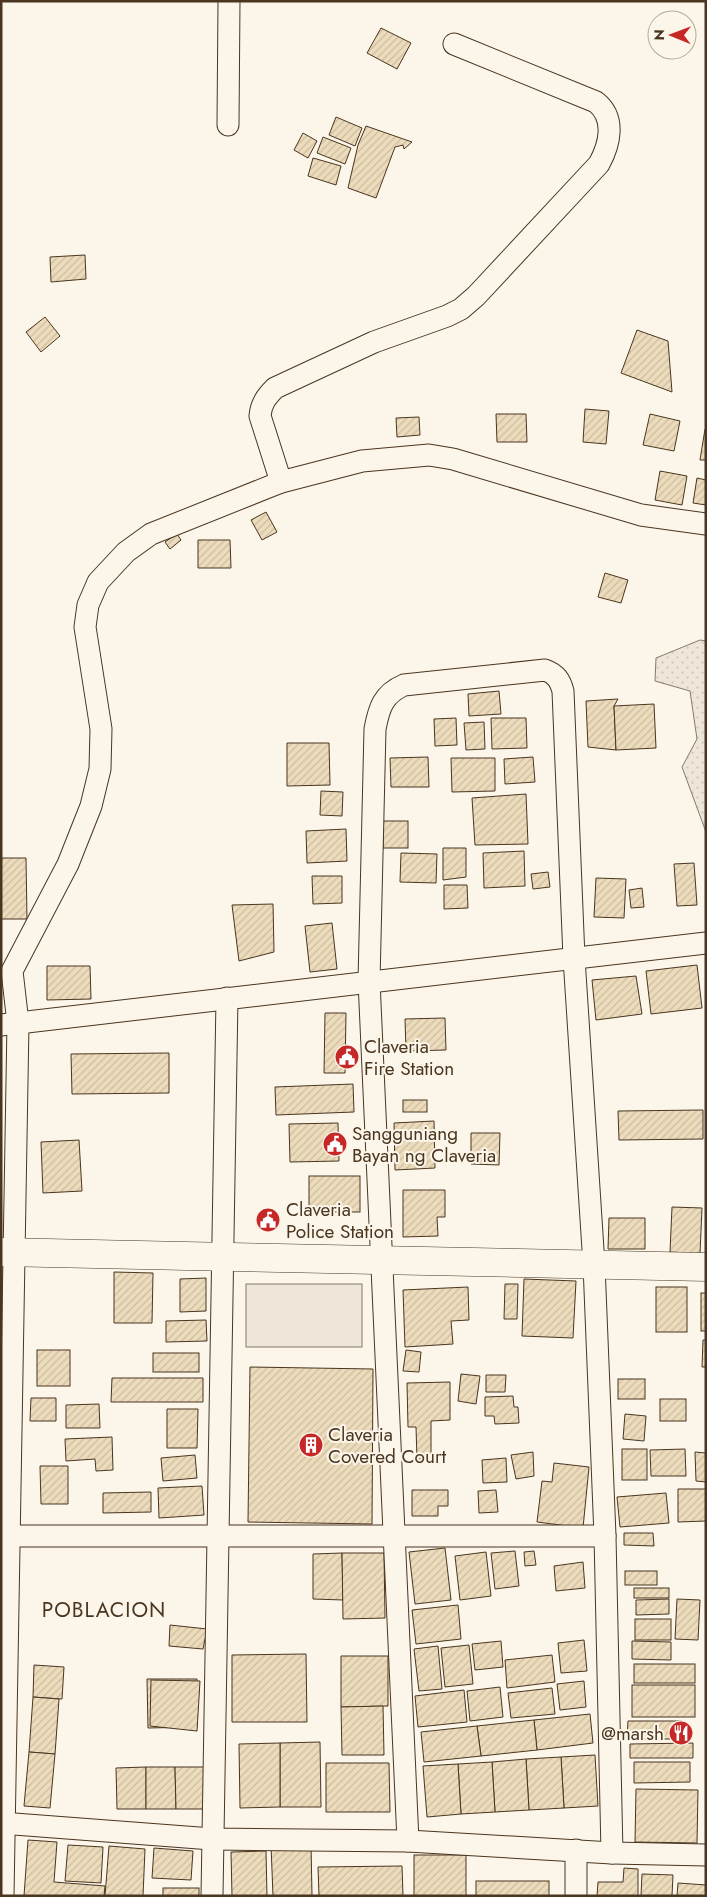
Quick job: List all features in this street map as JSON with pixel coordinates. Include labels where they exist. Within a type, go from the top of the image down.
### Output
[{"type":"street","points":[[228,125],[229,1]]},
{"type":"street","points":[[281,482],[260,416],[261,407],[266,396],[275,388],[374,342],[461,309],[476,296],[599,164],[606,150],[609,117],[604,108],[596,102],[454,44]]},
{"type":"street","points":[[3,1896],[9,1024],[7,964],[68,864],[91,806],[100,769],[101,729],[85,627],[88,605],[98,582],[126,552],[151,534],[281,482],[362,461],[429,455],[488,468],[641,515],[706,524]]},
{"type":"street","points":[[408,1841],[369,981],[375,729],[379,710],[386,696],[404,685],[545,670],[560,680],[563,691],[574,958],[594,1265],[605,1536],[612,1852]]},
{"type":"street","points":[[9,1024],[706,942]]},
{"type":"street","points":[[212,1896],[227,998]]},
{"type":"street","points":[[8,1252],[706,1267]]},
{"type":"street","points":[[5,1536],[605,1536]]},
{"type":"street","points":[[3,1823],[212,1839],[408,1841],[706,1855]]},
{"type":"street","points":[[576,1850],[576,1896]]},
{"type":"shaded area","points":[[700,640],[706,641],[706,832],[682,767],[697,739],[690,691],[655,681],[656,658]]},
{"type":"shaded area","points":[[246,1284],[362,1284],[362,1347],[246,1347]]},
{"type":"building","points":[[381,28],[411,43],[397,69],[367,53]]},
{"type":"building","points":[[336,117],[362,128],[355,146],[329,135]]},
{"type":"building","points":[[366,126],[412,142],[404,149],[403,145],[395,147],[376,198],[348,188],[358,145]]},
{"type":"building","points":[[303,133],[317,141],[308,158],[294,150]]},
{"type":"building","points":[[323,137],[351,148],[345,164],[317,153]]},
{"type":"building","points":[[313,158],[341,166],[336,185],[308,176]]},
{"type":"building","points":[[85,255],[86,279],[51,282],[50,257]]},
{"type":"building","points":[[45,317],[60,336],[41,352],[26,332]]},
{"type":"building","points":[[637,330],[668,341],[672,392],[621,373]]},
{"type":"building","points":[[585,409],[609,411],[606,444],[583,442]]},
{"type":"building","points":[[496,414],[526,414],[527,442],[497,442]]},
{"type":"building","points":[[650,414],[680,421],[674,451],[643,445]]},
{"type":"building","points":[[419,417],[420,435],[397,437],[396,418]]},
{"type":"building","points":[[705,429],[706,460],[700,460]]},
{"type":"building","points":[[660,471],[687,476],[682,505],[655,500]]},
{"type":"building","points":[[697,478],[706,480],[706,505],[693,503]]},
{"type":"building","points":[[266,512],[277,532],[262,540],[251,520]]},
{"type":"building","points":[[177,534],[181,540],[170,549],[165,542]]},
{"type":"building","points":[[198,540],[230,540],[231,568],[198,568]]},
{"type":"building","points":[[605,573],[628,580],[621,603],[598,597]]},
{"type":"building","points":[[499,691],[501,714],[469,716],[468,694]]},
{"type":"building","points":[[618,699],[614,706],[616,750],[588,747],[586,701]]},
{"type":"building","points":[[654,704],[656,748],[616,750],[614,706]]},
{"type":"building","points":[[456,718],[457,745],[435,746],[434,719]]},
{"type":"building","points":[[491,718],[526,718],[527,748],[492,749]]},
{"type":"building","points":[[484,722],[485,749],[466,750],[464,723]]},
{"type":"building","points":[[287,743],[329,743],[330,785],[287,786]]},
{"type":"building","points":[[428,757],[429,787],[391,787],[390,758]]},
{"type":"building","points":[[533,757],[535,782],[505,784],[504,759]]},
{"type":"building","points":[[451,758],[495,758],[495,791],[452,792]]},
{"type":"building","points":[[321,791],[343,792],[342,816],[320,815]]},
{"type":"building","points":[[526,794],[528,844],[475,845],[472,798]]},
{"type":"building","points":[[383,821],[408,821],[408,848],[383,848]]},
{"type":"building","points":[[346,829],[347,861],[307,863],[306,831]]},
{"type":"building","points":[[443,848],[466,848],[466,877],[443,880]]},
{"type":"building","points":[[524,851],[525,886],[484,888],[483,853]]},
{"type":"building","points":[[401,853],[437,854],[436,883],[400,882]]},
{"type":"building","points":[[1,858],[26,858],[27,919],[1,919]]},
{"type":"building","points":[[694,863],[697,905],[677,906],[674,864]]},
{"type":"building","points":[[548,872],[550,887],[533,889],[531,874]]},
{"type":"building","points":[[312,876],[342,876],[342,903],[313,904]]},
{"type":"building","points":[[596,878],[626,879],[624,918],[594,917]]},
{"type":"building","points":[[444,885],[467,885],[468,908],[444,909]]},
{"type":"building","points":[[642,888],[644,907],[631,908],[629,890]]},
{"type":"building","points":[[273,904],[274,952],[239,961],[232,905]]},
{"type":"building","points":[[332,923],[337,969],[310,972],[305,926]]},
{"type":"building","points":[[697,965],[702,1008],[651,1014],[646,971]]},
{"type":"building","points":[[47,966],[90,966],[91,999],[47,1000]]},
{"type":"building","points":[[636,976],[642,1014],[596,1020],[592,980]]},
{"type":"building","points":[[325,1013],[346,1013],[345,1073],[324,1073]]},
{"type":"building","points":[[445,1018],[446,1050],[406,1051],[405,1019]]},
{"type":"building","points":[[169,1053],[169,1093],[72,1094],[71,1054]]},
{"type":"building","points":[[353,1084],[354,1112],[276,1115],[275,1087]]},
{"type":"building","points":[[403,1100],[427,1100],[427,1112],[403,1112]]},
{"type":"building","points":[[703,1110],[703,1139],[619,1140],[618,1111]]},
{"type":"building","points":[[434,1121],[435,1168],[395,1170],[394,1123]]},
{"type":"building","points":[[338,1123],[339,1161],[290,1162],[289,1124]]},
{"type":"building","points":[[471,1133],[500,1133],[499,1165],[471,1164]]},
{"type":"building","points":[[79,1140],[82,1191],[43,1193],[41,1142]]},
{"type":"building","points":[[309,1176],[360,1176],[360,1212],[309,1212]]},
{"type":"building","points":[[403,1190],[445,1190],[445,1217],[437,1217],[438,1236],[403,1237]]},
{"type":"building","points":[[672,1207],[702,1208],[700,1254],[670,1252]]},
{"type":"building","points":[[609,1218],[645,1218],[645,1249],[608,1249]]},
{"type":"building","points":[[114,1272],[153,1273],[152,1323],[114,1323]]},
{"type":"building","points":[[206,1278],[206,1311],[180,1312],[180,1279]]},
{"type":"building","points":[[524,1279],[576,1281],[573,1338],[522,1336]]},
{"type":"building","points":[[505,1284],[518,1284],[517,1319],[504,1319]]},
{"type":"building","points":[[468,1287],[469,1320],[451,1321],[453,1344],[405,1347],[403,1290]]},
{"type":"building","points":[[656,1287],[687,1287],[687,1332],[656,1332]]},
{"type":"building","points":[[701,1293],[706,1293],[706,1331],[701,1331]]},
{"type":"building","points":[[206,1320],[207,1341],[166,1342],[166,1321]]},
{"type":"building","points":[[703,1340],[706,1340],[706,1367],[702,1367]]},
{"type":"building","points":[[37,1350],[70,1350],[70,1386],[37,1386]]},
{"type":"building","points":[[406,1350],[421,1352],[419,1372],[403,1371]]},
{"type":"building","points":[[153,1353],[199,1353],[199,1372],[153,1372]]},
{"type":"building","name":"Claveria Covered Court","points":[[250,1367],[373,1369],[372,1524],[248,1522]]},
{"type":"building","points":[[461,1374],[480,1376],[476,1404],[458,1401]]},
{"type":"building","points":[[486,1375],[506,1375],[505,1392],[486,1392]]},
{"type":"building","points":[[112,1378],[203,1378],[203,1402],[111,1402]]},
{"type":"building","points":[[618,1379],[645,1379],[645,1399],[618,1399]]},
{"type":"building","points":[[450,1382],[450,1420],[431,1421],[431,1459],[417,1459],[416,1427],[408,1427],[407,1383]]},
{"type":"building","points":[[513,1396],[514,1407],[518,1407],[519,1423],[495,1424],[494,1416],[485,1416],[485,1397]]},
{"type":"building","points":[[31,1398],[56,1398],[56,1421],[30,1421]]},
{"type":"building","points":[[660,1399],[686,1399],[686,1421],[660,1421]]},
{"type":"building","points":[[99,1404],[100,1428],[66,1428],[66,1405]]},
{"type":"building","points":[[167,1409],[198,1409],[197,1448],[167,1448]]},
{"type":"building","points":[[625,1414],[646,1416],[644,1441],[623,1439]]},
{"type":"building","points":[[112,1437],[113,1470],[96,1471],[95,1459],[66,1461],[65,1439]]},
{"type":"building","points":[[622,1449],[647,1449],[647,1480],[622,1480]]},
{"type":"building","points":[[685,1449],[686,1476],[651,1476],[650,1450]]},
{"type":"building","points":[[533,1452],[534,1476],[516,1479],[511,1455]]},
{"type":"building","points":[[695,1452],[706,1453],[706,1482],[696,1481]]},
{"type":"building","points":[[195,1455],[197,1478],[163,1481],[161,1458]]},
{"type":"building","points":[[506,1458],[507,1482],[483,1483],[482,1460]]},
{"type":"building","points":[[554,1463],[589,1467],[583,1528],[537,1522],[542,1481],[552,1482]]},
{"type":"building","points":[[40,1466],[68,1466],[68,1504],[41,1504]]},
{"type":"building","points":[[202,1486],[204,1515],[159,1518],[158,1488]]},
{"type":"building","points":[[678,1489],[706,1489],[706,1521],[678,1522]]},
{"type":"building","points":[[412,1490],[448,1490],[448,1506],[438,1506],[438,1516],[412,1516]]},
{"type":"building","points":[[496,1490],[498,1512],[479,1513],[478,1491]]},
{"type":"building","points":[[151,1492],[151,1512],[103,1513],[103,1493]]},
{"type":"building","points":[[666,1493],[669,1523],[620,1527],[617,1497]]},
{"type":"building","points":[[624,1533],[653,1533],[654,1546],[624,1545]]},
{"type":"building","points":[[445,1548],[451,1600],[415,1604],[409,1552]]},
{"type":"building","points":[[515,1551],[519,1586],[495,1589],[491,1553]]},
{"type":"building","points":[[534,1551],[536,1565],[525,1566],[524,1552]]},
{"type":"building","points":[[486,1552],[491,1596],[460,1600],[455,1556]]},
{"type":"building","points":[[342,1553],[343,1600],[313,1599],[313,1554]]},
{"type":"building","points":[[342,1553],[384,1553],[385,1618],[343,1619]]},
{"type":"building","points":[[583,1562],[585,1588],[556,1591],[554,1566]]},
{"type":"building","points":[[625,1571],[657,1571],[657,1585],[625,1585]]},
{"type":"building","points":[[634,1588],[669,1588],[669,1598],[634,1598]]},
{"type":"building","points":[[669,1599],[669,1614],[636,1615],[636,1600]]},
{"type":"building","points":[[677,1599],[700,1600],[698,1640],[675,1639]]},
{"type":"building","points":[[458,1605],[461,1639],[416,1644],[412,1610]]},
{"type":"building","points":[[635,1619],[671,1619],[671,1640],[635,1640]]},
{"type":"building","points":[[170,1625],[207,1629],[203,1649],[169,1646]]},
{"type":"building","points":[[584,1640],[587,1671],[561,1673],[558,1643]]},
{"type":"building","points":[[501,1641],[503,1667],[475,1670],[472,1644]]},
{"type":"building","points":[[632,1641],[671,1642],[671,1660],[632,1659]]},
{"type":"building","points":[[469,1645],[473,1684],[445,1687],[441,1648]]},
{"type":"building","points":[[438,1646],[442,1689],[419,1691],[414,1649]]},
{"type":"building","points":[[306,1654],[307,1722],[232,1722],[232,1655]]},
{"type":"building","points":[[552,1655],[555,1682],[507,1688],[505,1660]]},
{"type":"building","points":[[341,1656],[388,1656],[388,1706],[341,1707]]},
{"type":"building","points":[[634,1664],[695,1664],[695,1683],[634,1683]]},
{"type":"building","points":[[34,1665],[64,1667],[62,1699],[33,1697]]},
{"type":"building","points":[[147,1679],[197,1679],[197,1727],[148,1728]]},
{"type":"building","points":[[151,1680],[200,1681],[197,1731],[150,1726]]},
{"type":"building","points":[[584,1681],[586,1707],[560,1710],[557,1684]]},
{"type":"building","points":[[632,1685],[695,1685],[695,1717],[632,1717]]},
{"type":"building","points":[[500,1687],[503,1717],[470,1721],[467,1691]]},
{"type":"building","points":[[552,1688],[555,1714],[511,1718],[508,1693]]},
{"type":"building","points":[[464,1690],[467,1722],[418,1727],[415,1696]]},
{"type":"building","points":[[33,1697],[59,1699],[55,1754],[29,1752]]},
{"type":"building","points":[[383,1706],[384,1755],[342,1755],[341,1707]]},
{"type":"building","points":[[590,1714],[593,1743],[537,1750],[534,1720]]},
{"type":"building","points":[[534,1720],[537,1750],[481,1756],[477,1726]]},
{"type":"building","points":[[628,1721],[682,1721],[683,1739],[627,1739]]},
{"type":"building","points":[[477,1726],[481,1756],[424,1762],[421,1732]]},
{"type":"building","points":[[320,1742],[321,1807],[280,1807],[280,1743]]},
{"type":"building","points":[[280,1743],[280,1807],[240,1808],[239,1744]]},
{"type":"building","points":[[693,1743],[693,1758],[630,1758],[630,1744]]},
{"type":"building","points":[[29,1752],[55,1754],[50,1808],[24,1806]]},
{"type":"building","points":[[595,1755],[598,1806],[564,1808],[561,1757]]},
{"type":"building","points":[[561,1757],[564,1808],[529,1810],[526,1759]]},
{"type":"building","points":[[526,1759],[529,1810],[495,1812],[492,1762]]},
{"type":"building","points":[[492,1762],[495,1812],[461,1814],[458,1764]]},
{"type":"building","points":[[634,1762],[690,1762],[690,1782],[634,1783]]},
{"type":"building","points":[[326,1763],[389,1763],[390,1812],[326,1812]]},
{"type":"building","points":[[458,1764],[461,1814],[427,1817],[423,1766]]},
{"type":"building","points":[[146,1767],[146,1809],[117,1809],[116,1768]]},
{"type":"building","points":[[146,1767],[175,1767],[176,1809],[146,1809]]},
{"type":"building","points":[[175,1767],[204,1767],[205,1809],[176,1809]]},
{"type":"building","points":[[636,1789],[698,1790],[697,1843],[635,1842]]},
{"type":"building","points":[[28,1840],[57,1842],[54,1882],[105,1886],[104,1896],[24,1896]]},
{"type":"building","points":[[311,1844],[312,1896],[273,1896],[271,1845]]},
{"type":"building","points":[[68,1845],[103,1847],[101,1883],[65,1881]]},
{"type":"building","points":[[109,1846],[145,1849],[143,1896],[105,1896]]},
{"type":"building","points":[[154,1848],[193,1851],[191,1880],[152,1878]]},
{"type":"building","points":[[266,1851],[267,1896],[232,1896],[231,1852]]},
{"type":"building","points":[[414,1855],[466,1855],[466,1896],[414,1896]]},
{"type":"building","points":[[402,1866],[403,1896],[319,1896],[318,1867]]},
{"type":"building","points":[[624,1868],[638,1869],[638,1896],[597,1896],[598,1882],[623,1882]]},
{"type":"building","points":[[642,1874],[673,1875],[672,1896],[641,1896]]},
{"type":"building","points":[[476,1881],[549,1881],[549,1896],[476,1896]]},
{"type":"building","points":[[678,1883],[706,1885],[706,1896],[677,1896]]},
{"type":"building","points":[[163,1888],[199,1888],[199,1896],[163,1896]]},
{"type":"place","name":"Claveria Fire Station","points":[[347,1057]]},
{"type":"place","name":"Sangguniang Bayan ng Claveria","points":[[335,1144]]},
{"type":"place","name":"Claveria Police Station","points":[[268,1220]]},
{"type":"place","name":"Claveria Covered Court","points":[[311,1445]]},
{"type":"place","name":"@marsh","points":[[681,1733]]},
{"type":"district","name":"POBLACION","points":[[104,1610]]}]
